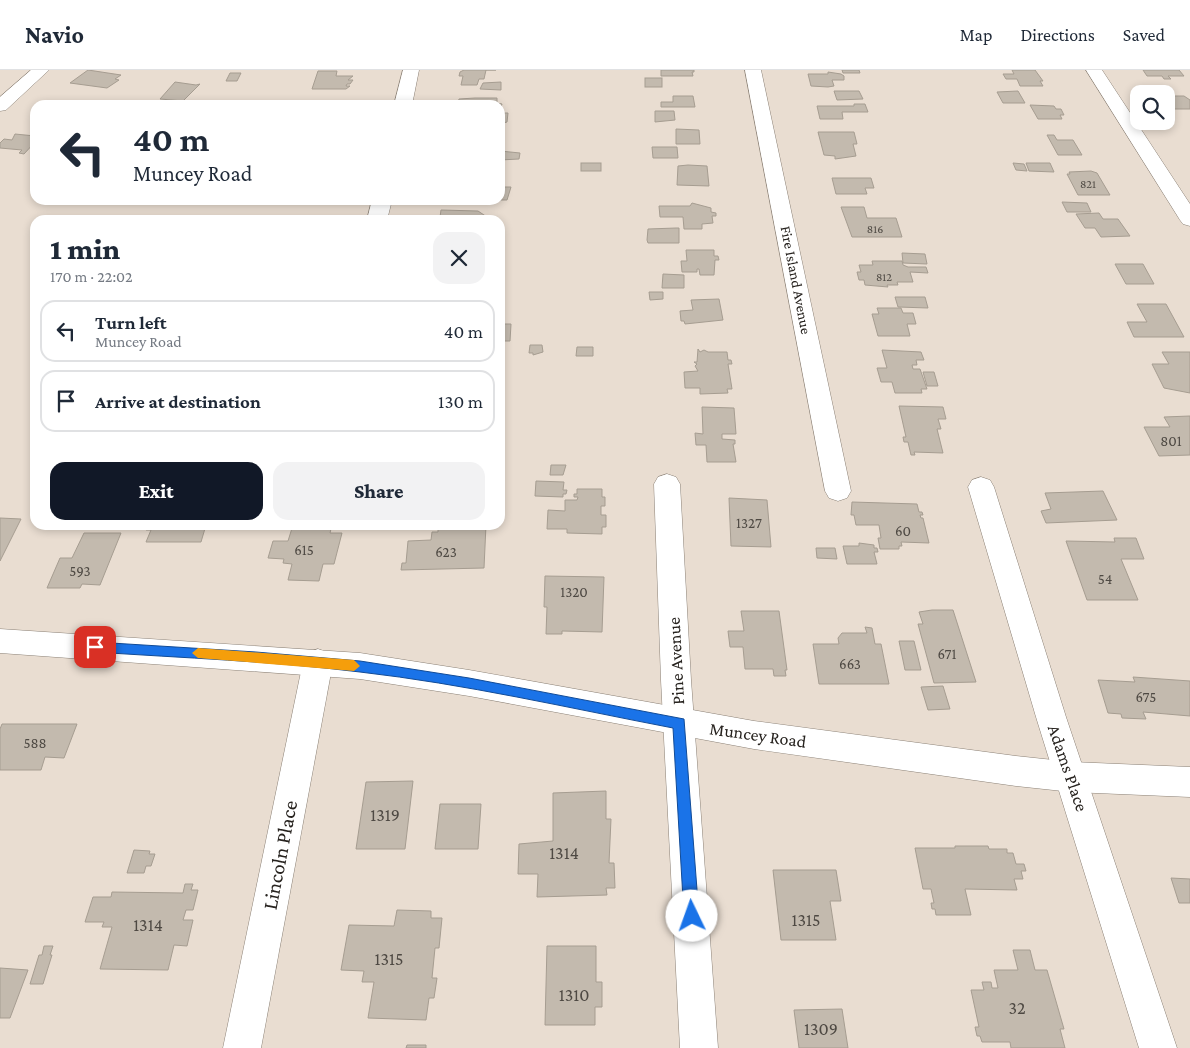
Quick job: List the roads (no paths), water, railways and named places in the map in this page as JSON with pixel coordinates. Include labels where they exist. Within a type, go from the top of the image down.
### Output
[{"type":"street","points":[[0,106],[41,70]]},
{"type":"street","points":[[404,100],[411,70]]},
{"type":"street","name":"Fire Island Avenue","points":[[753,70],[838,491]]},
{"type":"street","points":[[1094,70],[1190,220]]},
{"type":"street","name":"Pine Avenue","points":[[667,484],[679,724],[699,1048]]},
{"type":"street","name":"Adams Place","points":[[980,487],[1051,717],[1072,777],[1158,1048]]},
{"type":"street","name":"Muncey Road","points":[[0,641],[318,662],[469,683],[679,724],[1016,771],[1072,777],[1190,782]]},
{"type":"street","name":"Lincoln Place","points":[[242,1048],[318,662]]}]
